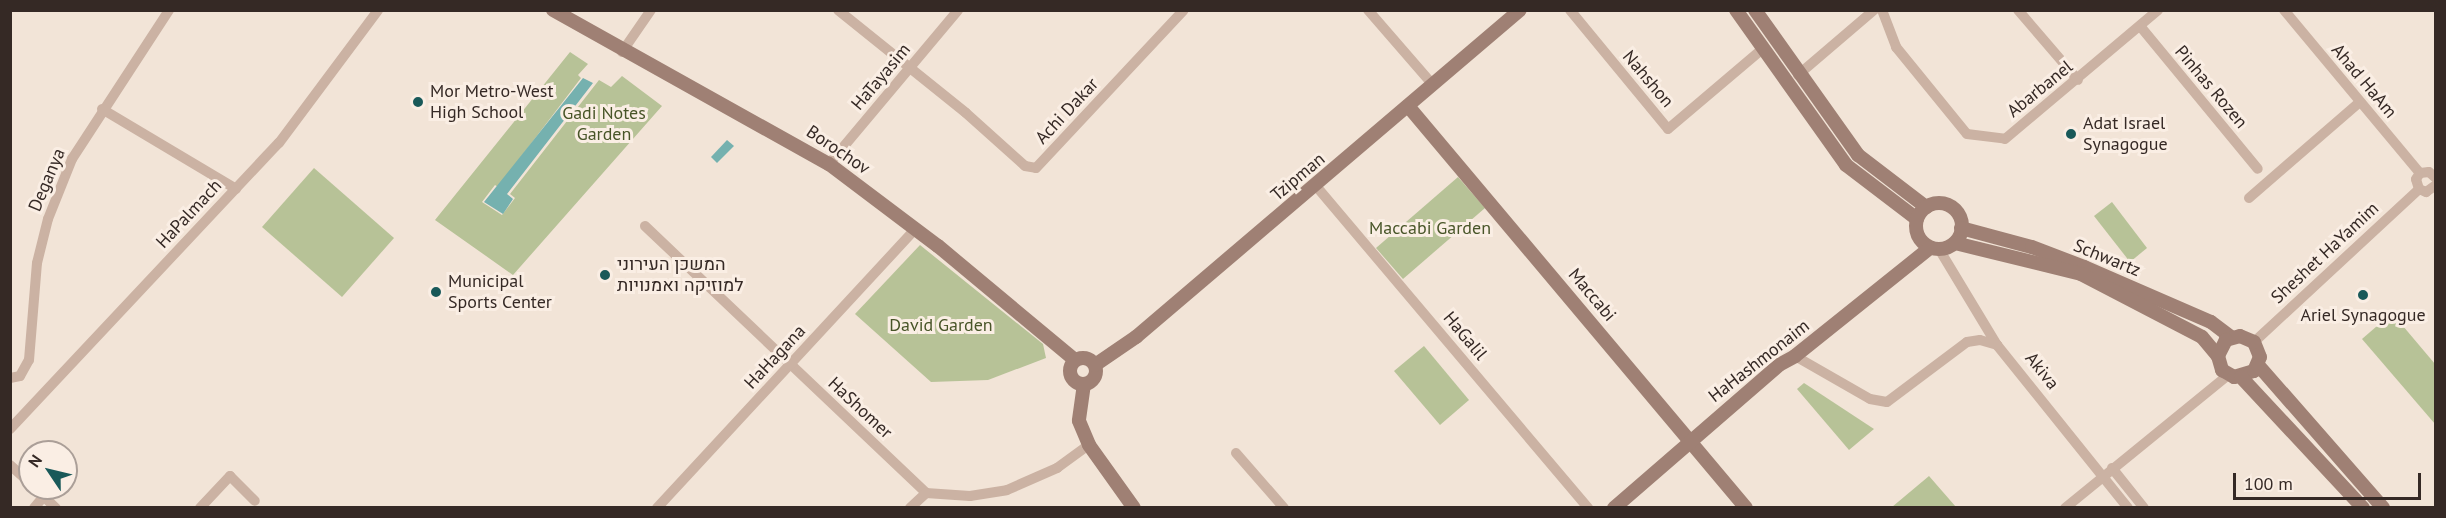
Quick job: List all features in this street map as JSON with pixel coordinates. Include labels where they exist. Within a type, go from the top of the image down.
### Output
[{"type":"street","name":"Deganya","points":[[10,378],[21,376],[29,360],[37,263],[48,219],[72,159],[102,109],[169,10]]},
{"type":"street","name":"HaPalmach","points":[[10,429],[279,143],[378,10]]},
{"type":"street","name":"Borochov","points":[[553,10],[622,52],[727,105],[830,164],[916,228],[1075,360]]},
{"type":"street","points":[[622,52],[651,10]]},
{"type":"street","points":[[838,10],[909,68]]},
{"type":"street","name":"HaTayasim","points":[[830,164],[958,10]]},
{"type":"street","name":"Achi Dakar","points":[[909,68],[1025,166],[1036,168],[1184,10]]},
{"type":"street","points":[[1368,10],[1433,85]]},
{"type":"street","name":"Tzipman","points":[[1095,365],[1136,337],[1520,10]]},
{"type":"street","name":"Nahshon","points":[[1570,10],[1668,129],[1761,50]]},
{"type":"street","points":[[1736,10],[1761,50],[1846,165],[1917,219]]},
{"type":"street","points":[[1755,10],[1798,75],[1858,155],[1926,207]]},
{"type":"street","points":[[1798,75],[1874,10]]},
{"type":"street","name":"Abarbanel","points":[[1882,10],[1896,47],[1967,134],[2005,139],[2078,80],[2158,10]]},
{"type":"street","points":[[2018,10],[2078,80]]},
{"type":"street","name":"Ahad HaAm","points":[[2284,10],[2420,174]]},
{"type":"street","name":"Pinhas Rozen","points":[[2140,26],[2258,169]]},
{"type":"street","points":[[2249,198],[2360,102]]},
{"type":"street","name":"Maccabi","points":[[1408,106],[1746,507]]},
{"type":"street","points":[[102,109],[236,189]]},
{"type":"street","points":[[2420,174],[2435,182],[2426,192],[2419,189],[2416,183],[2420,174]]},
{"type":"street","name":"HaGalil","points":[[1316,186],[1588,507]]},
{"type":"street","name":"Sheshet HaYamim","points":[[2254,342],[2419,189]]},
{"type":"street","points":[[1934,204],[1950,206],[1960,219],[1961,228],[1955,243],[1935,249],[1918,236],[1917,219],[1926,207],[1934,204]]},
{"type":"street","name":"HaShomer","points":[[645,225],[926,493]]},
{"type":"street","name":"HaHagana","points":[[657,507],[916,228]]},
{"type":"street","name":"Schwartz","points":[[1961,228],[2032,247],[2084,267],[2211,322],[2232,337]]},
{"type":"street","name":"Schwartz","points":[[1955,243],[2081,274],[2202,337],[2218,356]]},
{"type":"street","name":"HaHashmonaim","points":[[1614,507],[1779,365],[1795,356],[1935,249]]},
{"type":"street","name":"Akiva","points":[[1935,249],[1997,345],[2108,472],[2144,507]]},
{"type":"street","points":[[2258,365],[2260,357],[2254,342],[2248,337],[2232,337],[2222,344],[2218,356],[2235,376],[2363,507]]},
{"type":"street","points":[[1795,356],[1870,399],[1887,402],[1967,342],[1980,340],[1997,345]]},
{"type":"street","points":[[1086,358],[1095,365],[1095,378],[1084,384],[1077,383],[1070,373],[1075,360],[1086,358]]},
{"type":"street","points":[[2065,507],[2235,376],[2258,365]]},
{"type":"street","points":[[2258,365],[2383,507]]},
{"type":"street","points":[[1084,384],[1079,421],[1089,445],[1134,507]]},
{"type":"street","points":[[910,507],[926,493],[970,496],[1007,490],[1057,468],[1089,445]]},
{"type":"street","points":[[1236,453],[1284,507]]},
{"type":"street","name":"Akiva","points":[[2108,472],[2128,507]]},
{"type":"street","points":[[200,507],[230,476],[255,501]]},
{"type":"green space","name":"Gadi Notes Garden","points":[[570,52],[588,64],[578,75],[581,78],[498,187],[495,185],[482,202],[502,215],[515,198],[510,194],[599,80],[611,87],[622,76],[662,106],[513,275],[435,220]]},
{"type":"green space","points":[[314,168],[394,238],[342,297],[262,227]]},
{"type":"green space","name":"Maccabi Garden","points":[[1458,177],[1485,208],[1403,279],[1376,248]]},
{"type":"green space","points":[[2112,202],[2147,248],[2130,262],[2094,216]]},
{"type":"green space","name":"David Garden","points":[[920,245],[1043,344],[1046,358],[988,380],[931,382],[855,314]]},
{"type":"green space","points":[[2392,313],[2435,364],[2435,424],[2362,339]]},
{"type":"green space","points":[[1424,346],[1469,400],[1440,425],[1394,371]]},
{"type":"green space","points":[[1804,383],[1874,429],[1849,450],[1797,389]]},
{"type":"green space","points":[[1929,476],[1956,507],[1892,507]]},
{"type":"water","points":[[583,78],[593,83],[507,194],[513,199],[503,214],[484,202]]},
{"type":"water","points":[[727,140],[734,146],[717,163],[711,157]]},
{"type":"place","name":"Mor Metro-West High School","points":[[418,102]]},
{"type":"place","name":"Adat Israel Synagogue","points":[[2071,134]]},
{"type":"place","name":"המשכן העירוני למוזיקה ואמנויות","points":[[605,275]]},
{"type":"place","name":"Municipal Sports Center","points":[[436,292]]},
{"type":"place","name":"Ariel Synagogue","points":[[2363,295]]}]
